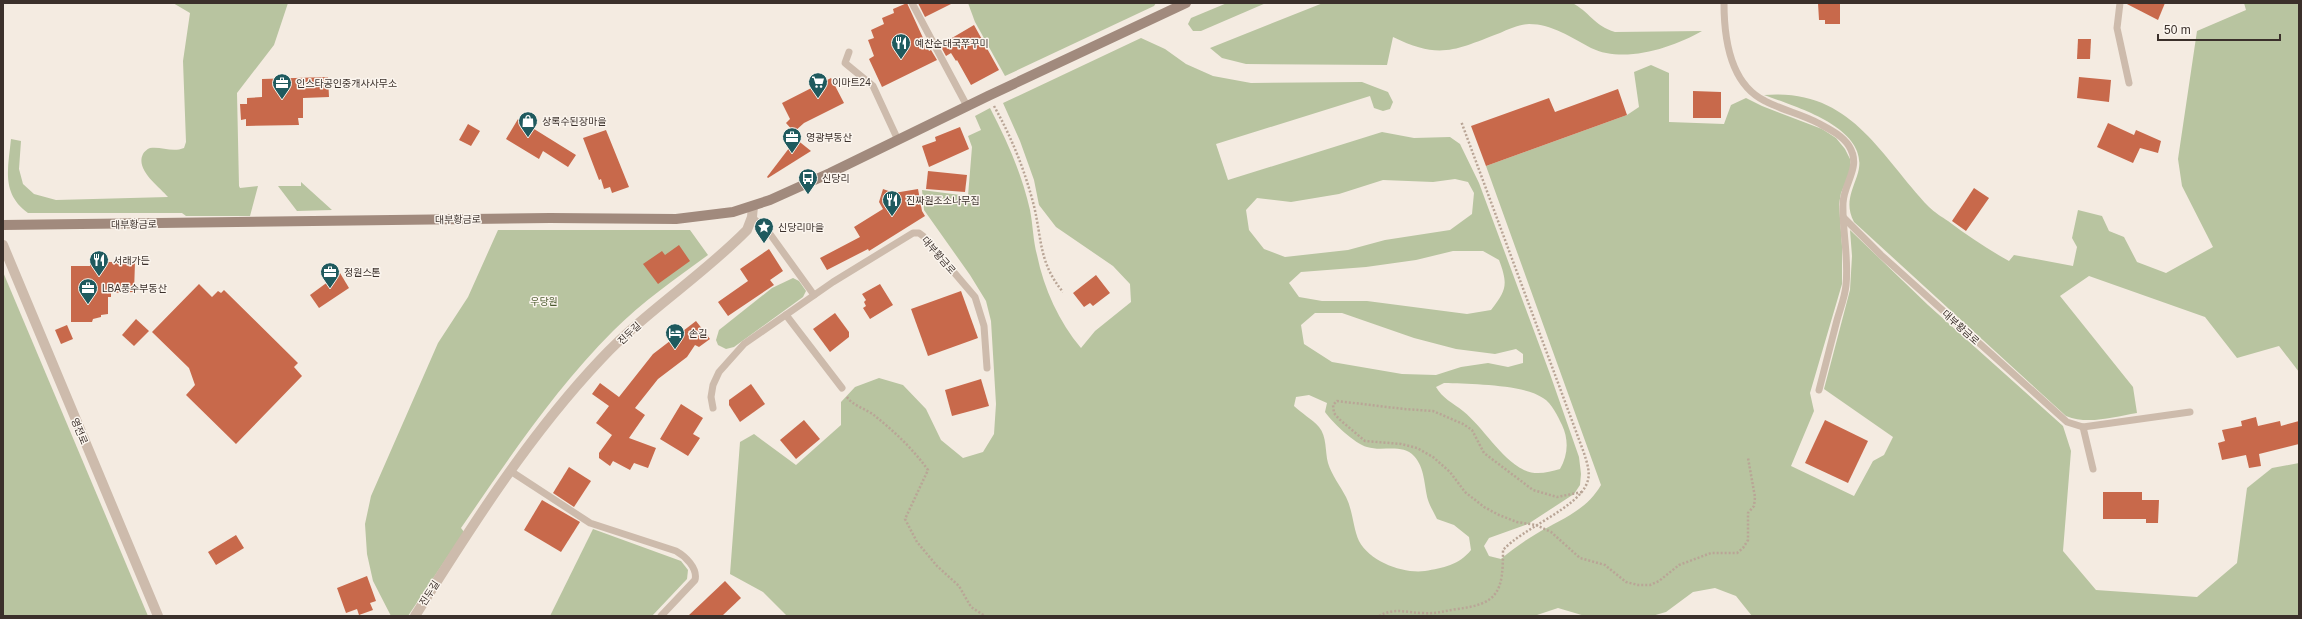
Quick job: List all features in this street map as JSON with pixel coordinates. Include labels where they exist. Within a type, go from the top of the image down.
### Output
[{"type":"main road","name":"대부황금로","points":[[3,225],[550,218],[676,219],[706,216],[753,206],[824,176],[1174,5],[1186,3]]},
{"type":"street","name":"진두길","points":[[415,616],[512,472],[568,396],[602,358],[631,330],[747,230],[752,218],[753,206]]},
{"type":"street","name":"영전로","points":[[3,245],[158,616]]},
{"type":"lane","points":[[912,3],[967,106]]},
{"type":"lane","points":[[1724,3],[1726,37],[1733,63],[1743,83],[1764,101],[1828,128],[1839,135],[1849,145],[1855,164],[1844,194],[1844,218],[1847,248],[1846,286],[1819,390]]},
{"type":"lane","points":[[2120,3],[2117,28],[2129,83]]},
{"type":"lane","points":[[849,52],[845,63],[873,86],[898,140]]},
{"type":"lane","points":[[752,218],[770,234],[814,295]]},
{"type":"lane","name":"대부황금로","points":[[1844,218],[1881,256],[2067,422],[2083,427],[2190,412]]},
{"type":"lane","name":"대부황금로","points":[[713,408],[711,397],[713,385],[727,362],[744,344],[814,295],[906,236],[919,233],[975,297],[984,326],[987,368]]},
{"type":"lane","points":[[786,315],[842,388]]},
{"type":"lane","points":[[2083,427],[2093,469]]},
{"type":"lane","points":[[512,472],[590,523],[682,554],[694,569],[696,575],[695,580],[661,616]]},
{"type":"path","points":[[988,96],[1004,124],[1025,175],[1034,208],[1038,238],[1046,266],[1063,292]]},
{"type":"path","points":[[1379,616],[1391,610],[1438,613],[1476,607],[1490,600],[1499,589],[1503,550],[1510,542],[1573,501],[1582,492],[1589,476],[1584,453],[1461,121]]},
{"type":"path","points":[[842,388],[850,401],[874,415],[912,449],[928,470],[905,520],[917,542],[937,566],[959,586],[971,607],[985,616]]},
{"type":"path","points":[[1582,492],[1557,497],[1533,490],[1484,453],[1472,430],[1463,424],[1433,411],[1361,404],[1347,401],[1337,401],[1333,405],[1334,413],[1339,419],[1365,441],[1401,444],[1417,448],[1433,457],[1450,472],[1465,492],[1484,507],[1517,522],[1536,525],[1551,532],[1580,558],[1605,566],[1626,582],[1638,585],[1650,585],[1659,581],[1679,565],[1691,560],[1711,553],[1737,553],[1743,548],[1748,540],[1748,513],[1754,506],[1755,497],[1748,458]]},
{"type":"green space","points":[[173,3],[288,3],[274,45],[237,93],[239,186],[240,188],[258,186],[250,216],[186,216],[182,213],[28,213],[19,205],[10,189],[8,170],[11,139],[21,141],[19,169],[23,184],[34,194],[56,200],[168,197],[145,172],[141,160],[143,153],[150,148],[175,150],[184,148],[186,142],[183,61],[190,13]]},
{"type":"green space","points":[[968,3],[1156,3],[1154,6],[1005,76],[975,22]]},
{"type":"green space","points":[[1227,3],[1266,3],[1201,31],[1193,31],[1188,24],[1191,18]]},
{"type":"green space","points":[[1323,3],[1572,3],[1578,6],[1602,26],[1615,32],[1702,31],[1677,43],[1662,48],[1633,54],[1604,53],[1591,48],[1562,32],[1546,26],[1529,24],[1511,28],[1459,48],[1447,50],[1423,48],[1393,37],[1387,65],[1246,64],[1222,58],[1210,48]]},
{"type":"green space","points":[[2244,3],[2299,3],[2299,372],[2279,346],[2237,358],[2205,317],[2089,276],[2060,296],[2133,387],[2137,413],[2092,420],[2074,419],[2066,416],[1854,222],[1851,216],[1849,204],[1857,176],[1859,160],[1854,145],[1843,133],[1829,122],[1794,106],[1764,95],[1794,96],[1819,102],[1841,113],[1860,128],[1877,146],[1931,209],[1993,252],[2009,261],[2014,255],[2073,266],[2077,247],[2072,238],[2078,210],[2102,216],[2109,231],[2124,237],[2137,262],[2166,273],[2213,247],[2182,186],[2178,159],[2197,31],[2246,10]]},
{"type":"green space","points":[[1141,38],[1165,49],[1186,64],[1213,76],[1251,83],[1362,82],[1388,92],[1393,102],[1390,109],[1383,111],[1374,108],[1370,96],[1216,144],[1228,180],[1382,132],[1414,138],[1450,137],[1460,144],[1479,183],[1550,374],[1579,457],[1581,474],[1580,485],[1574,494],[1528,524],[1489,538],[1484,546],[1489,556],[1501,559],[1527,540],[1572,514],[1588,502],[1601,485],[1486,166],[1627,115],[1639,107],[1634,72],[1651,65],[1669,73],[1669,122],[1724,124],[1731,105],[1746,98],[1762,106],[1822,129],[1836,138],[1845,149],[1850,159],[1851,170],[1841,193],[1839,204],[1842,246],[1842,284],[1810,393],[1814,411],[1791,466],[1854,496],[1873,461],[1884,455],[1893,437],[1824,389],[1850,290],[1852,256],[1850,230],[1928,305],[2063,426],[2071,451],[2063,551],[2096,590],[2197,597],[2237,563],[2247,488],[2272,468],[2299,463],[2299,616],[1752,616],[1736,596],[1715,588],[1693,592],[1666,612],[1652,616],[1585,616],[1558,608],[1534,616],[787,616],[763,592],[730,574],[740,442],[754,434],[796,465],[841,425],[841,402],[855,387],[879,378],[903,385],[926,409],[941,440],[963,458],[983,452],[994,434],[996,404],[991,321],[986,301],[970,275],[924,210],[922,190],[968,196],[972,147],[968,136],[981,130],[975,116],[990,108],[1008,145],[1027,197],[1040,268],[1048,293],[1059,316],[1081,348],[1095,331],[1131,302],[1130,284],[1113,266],[1056,227],[1039,205],[1034,180],[1020,141],[1003,103]],"holes":[[[1455,179],[1468,182],[1474,193],[1472,214],[1450,230],[1385,240],[1348,250],[1285,257],[1264,249],[1249,230],[1246,210],[1257,198],[1291,202],[1339,194],[1383,180],[1433,182]],[[1453,251],[1483,251],[1499,260],[1505,281],[1503,292],[1491,310],[1467,314],[1367,301],[1322,301],[1299,297],[1289,283],[1301,272],[1366,267],[1416,260]],[[1315,313],[1342,313],[1414,338],[1456,349],[1495,354],[1516,349],[1523,354],[1523,363],[1508,367],[1488,363],[1461,367],[1436,375],[1402,374],[1332,362],[1304,344],[1301,325]],[[1444,383],[1481,384],[1509,387],[1534,393],[1543,398],[1554,410],[1566,436],[1566,453],[1560,469],[1542,473],[1533,473],[1524,470],[1507,458],[1471,418],[1438,391],[1436,387]],[[1309,395],[1327,403],[1325,412],[1338,427],[1356,442],[1367,447],[1404,450],[1414,456],[1420,466],[1424,477],[1428,500],[1437,519],[1454,525],[1469,537],[1471,550],[1461,559],[1450,565],[1425,571],[1407,571],[1388,565],[1371,555],[1359,541],[1348,502],[1328,463],[1325,439],[1322,431],[1313,421],[1294,406],[1296,397]]]},
{"type":"green space","points":[[301,182],[332,210],[297,211],[278,186],[301,186]]},
{"type":"green space","name":"우당원","points":[[498,230],[690,230],[708,255],[635,310],[591,354],[551,401],[496,477],[461,528],[464,532],[408,616],[391,616],[373,581],[367,554],[365,524],[371,496],[438,343],[468,297]]},
{"type":"green space","points":[[3,272],[148,616],[3,616]]},
{"type":"green space","points":[[793,278],[799,281],[806,291],[803,297],[734,347],[726,349],[718,345],[716,340],[719,330],[772,288]]},
{"type":"green space","points":[[593,529],[681,561],[688,570],[687,579],[652,616],[550,616]]},
{"type":"building","points":[[907,3],[929,51],[931,50],[937,60],[882,87],[869,59],[874,56],[868,40],[874,38],[871,30],[884,24],[882,18],[894,13],[893,9]]},
{"type":"building","points":[[918,3],[953,3],[925,17]]},
{"type":"building","points":[[1818,3],[1840,3],[1840,24],[1825,24],[1825,20],[1819,20]]},
{"type":"building","points":[[2125,3],[2165,3],[2158,20]]},
{"type":"building","points":[[974,25],[999,70],[971,85],[957,60],[956,61],[951,53],[946,56],[940,45]]},
{"type":"building","points":[[2078,39],[2091,39],[2090,59],[2077,59]]},
{"type":"building","points":[[328,77],[329,97],[303,98],[303,118],[298,118],[299,125],[246,126],[246,119],[241,120],[240,104],[247,104],[247,98],[262,97],[262,79]]},
{"type":"building","points":[[2079,77],[2111,80],[2109,102],[2077,98]]},
{"type":"building","points":[[831,78],[844,103],[804,123],[794,132],[786,123],[790,119],[782,103]]},
{"type":"building","points":[[1618,89],[1627,115],[1486,166],[1471,126],[1549,98],[1555,112]]},
{"type":"building","points":[[1693,91],[1721,92],[1721,118],[1693,118]]},
{"type":"building","points":[[518,119],[576,155],[568,167],[543,151],[539,159],[506,139]]},
{"type":"building","points":[[2108,123],[2134,135],[2136,130],[2161,141],[2158,153],[2140,148],[2133,163],[2097,147]]},
{"type":"building","points":[[468,124],[480,131],[471,146],[459,140]]},
{"type":"building","points":[[960,127],[969,149],[929,167],[922,146],[936,141],[935,137]]},
{"type":"building","points":[[606,130],[629,187],[612,193],[610,187],[604,189],[601,179],[599,180],[583,138]]},
{"type":"building","points":[[796,139],[811,151],[768,178],[767,177]]},
{"type":"building","points":[[928,171],[967,175],[965,192],[926,189]]},
{"type":"building","points":[[1974,188],[1989,198],[1966,231],[1952,221]]},
{"type":"building","points":[[883,189],[894,193],[918,189],[922,211],[925,216],[869,251],[868,249],[827,270],[820,258],[860,237],[854,227],[883,209],[879,202]]},
{"type":"building","points":[[679,245],[690,261],[658,284],[643,264],[662,251],[665,255]]},
{"type":"building","points":[[769,249],[783,271],[770,280],[774,285],[728,316],[718,302],[748,281],[740,269]]},
{"type":"building","points":[[90,262],[135,262],[134,292],[111,293],[111,297],[108,297],[108,314],[101,315],[101,317],[93,319],[92,322],[71,322],[71,266],[90,266]]},
{"type":"building","points":[[340,273],[349,288],[319,308],[310,295]]},
{"type":"building","points":[[1096,275],[1110,293],[1093,306],[1090,303],[1084,307],[1073,293]]},
{"type":"building","points":[[199,284],[212,297],[218,291],[221,293],[224,290],[298,363],[294,367],[302,376],[236,444],[186,395],[195,385],[189,368],[152,332]]},
{"type":"building","points":[[880,284],[893,305],[870,319],[863,308],[866,306],[864,302],[866,300],[862,294]]},
{"type":"building","points":[[961,291],[978,338],[928,356],[911,309]]},
{"type":"building","points":[[835,313],[849,332],[849,337],[830,352],[813,329]]},
{"type":"building","points":[[136,319],[149,331],[134,346],[122,335]]},
{"type":"building","points":[[696,321],[710,339],[699,347],[695,345],[687,357],[658,379],[635,408],[645,415],[629,438],[656,448],[648,468],[634,463],[630,470],[613,461],[610,466],[599,458],[599,453],[612,435],[596,423],[609,406],[592,394],[600,383],[619,397],[653,354]]},
{"type":"building","points":[[67,325],[73,339],[61,344],[55,330]]},
{"type":"building","points":[[981,379],[989,406],[952,416],[945,390]]},
{"type":"building","points":[[751,384],[765,404],[740,422],[729,405],[729,400]]},
{"type":"building","points":[[681,404],[703,418],[693,434],[700,438],[688,456],[660,439]]},
{"type":"building","points":[[2256,417],[2258,426],[2280,421],[2281,426],[2299,421],[2299,444],[2259,454],[2261,466],[2249,468],[2246,455],[2222,460],[2218,443],[2225,441],[2222,430],[2242,426],[2241,421]]},
{"type":"building","points":[[804,420],[820,439],[796,459],[780,440]]},
{"type":"building","points":[[1825,420],[1868,441],[1848,483],[1805,463]]},
{"type":"building","points":[[569,467],[591,481],[574,507],[553,493]]},
{"type":"building","points":[[2103,492],[2142,492],[2142,500],[2159,500],[2158,523],[2146,523],[2146,519],[2103,519]]},
{"type":"building","points":[[542,500],[580,522],[561,552],[524,530]]},
{"type":"building","points":[[236,535],[244,548],[216,565],[208,552]]},
{"type":"building","points":[[367,576],[376,601],[370,603],[373,610],[359,615],[357,609],[346,613],[337,588]]},
{"type":"building","points":[[725,581],[741,598],[722,616],[688,616]]},
{"type":"place","name":"예찬순대국쭈꾸미","points":[[901,60]]},
{"type":"place","name":"이마트24","points":[[818,99]]},
{"type":"place","name":"인스타공인중개사사무소","points":[[282,100]]},
{"type":"place","name":"상록수된장마을","points":[[528,138]]},
{"type":"place","name":"영광부동산","points":[[792,154]]},
{"type":"place","name":"신당리","points":[[808,195]]},
{"type":"place","name":"진짜원조소나무집","points":[[892,217]]},
{"type":"place","name":"신당리마을","points":[[764,244]]},
{"type":"place","name":"서래가든","points":[[99,277]]},
{"type":"place","name":"정원스톤","points":[[330,289]]},
{"type":"place","name":"LBA풍수부동산","points":[[88,305]]},
{"type":"place","name":"손길","points":[[675,350]]}]
